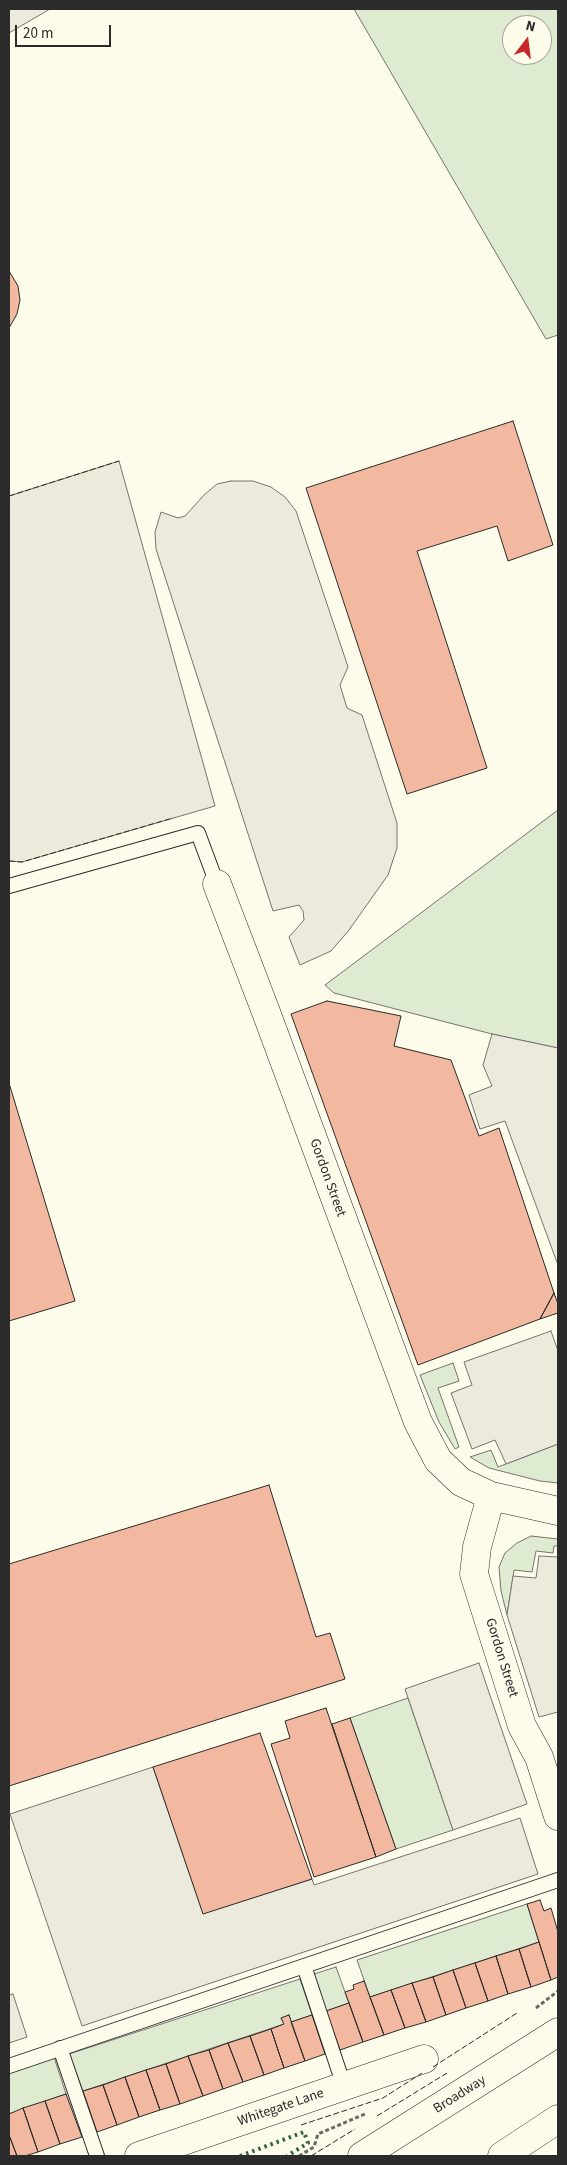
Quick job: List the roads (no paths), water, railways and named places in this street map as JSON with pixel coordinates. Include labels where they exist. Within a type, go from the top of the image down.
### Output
[{"type":"main road","name":"Gordon Street","points":[[217,884],[418,1422],[438,1460],[462,1482],[491,1496],[558,1511]]},
{"type":"main road","name":"Gordon Street","points":[[491,1496],[477,1547],[474,1574],[522,1726],[539,1756],[558,1816]]},
{"type":"main road","name":"Broadway","points":[[362,2156],[558,2032]]},
{"type":"main road","name":"Whitegate Lane","points":[[139,2156],[424,2059]]},
{"type":"main road","points":[[505,2156],[558,2119]]},
{"type":"lane","name":"Gordon Street","points":[[9,886],[198,833],[217,884]]},
{"type":"lane","points":[[9,2066],[558,1880]]},
{"type":"lane","points":[[304,1966],[344,2086]]},
{"type":"lane","points":[[60,2048],[97,2156]]}]
